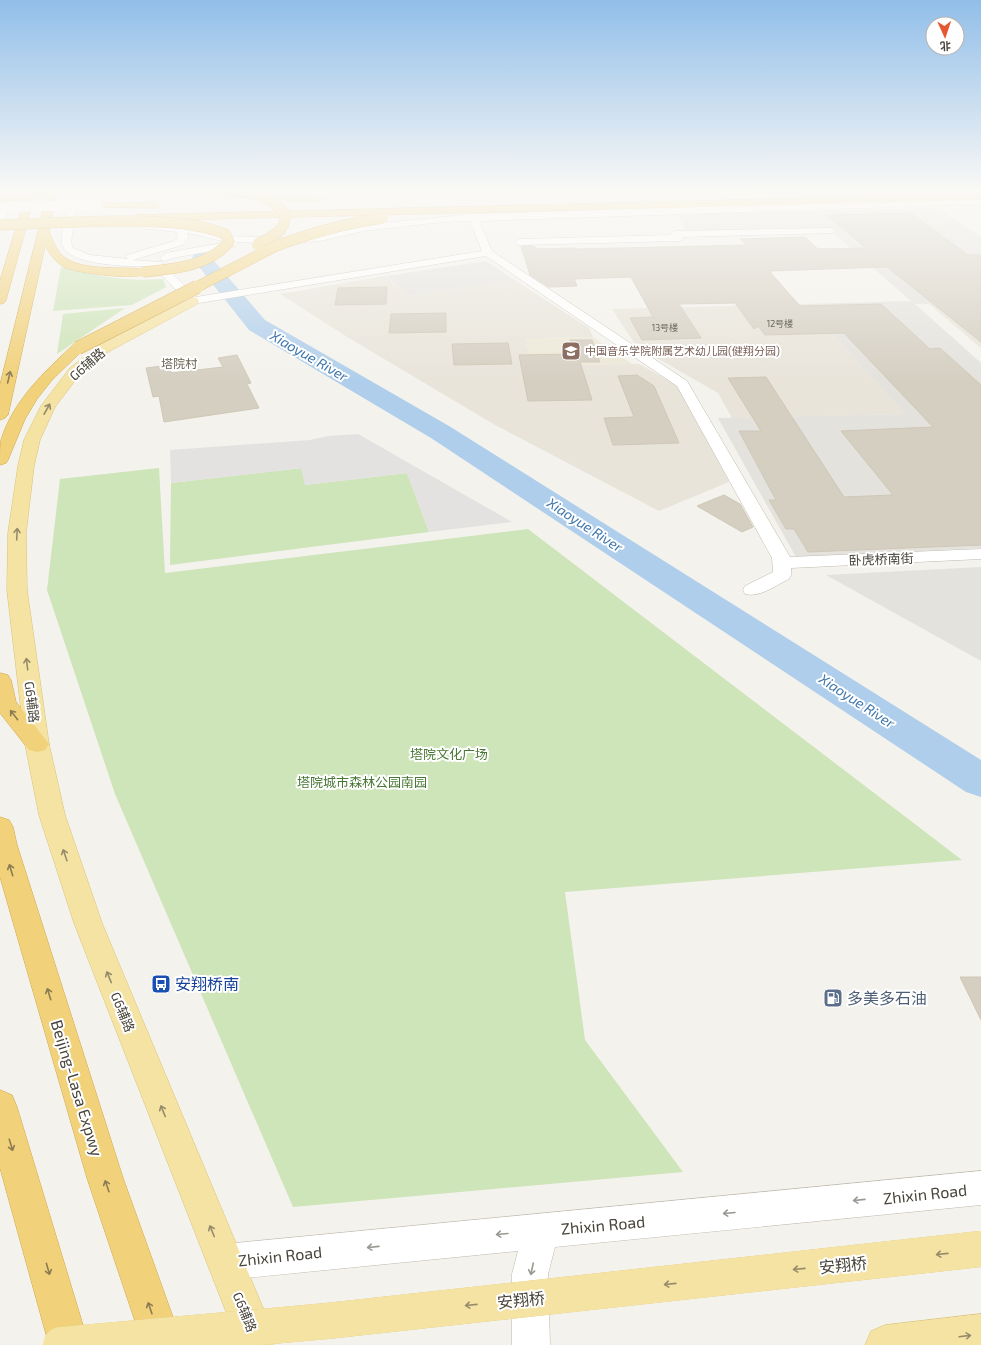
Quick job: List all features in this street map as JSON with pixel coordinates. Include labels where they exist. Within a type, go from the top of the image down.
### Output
[{"type":"highway","points":[[0,300],[13,255]]},
{"type":"highway","points":[[0,415],[37,255]]},
{"type":"highway","points":[[57,255],[67,264],[99,271],[143,272],[171,268],[217,255]]},
{"type":"highway","points":[[0,460],[30,398],[52,372],[78,348],[107,327],[142,306],[238,255]]},
{"type":"highway","points":[[78,348],[259,255]]},
{"type":"highway","points":[[0,680],[5,704],[37,744]]},
{"type":"highway","name":"Beijing-Lasa Expwy","points":[[0,828],[105,1178],[163,1345]]},
{"type":"highway","points":[[0,1107],[69,1345]]},
{"type":"main road","name":"G6辅路","points":[[193,301],[103,349],[75,371],[48,406],[32,440],[26,466],[17,533],[17,590],[37,744],[52,815],[88,923],[258,1345]]},
{"type":"main road","name":"安翔桥","points":[[61,1345],[328,1321],[981,1249]]},
{"type":"main road","points":[[885,1345],[981,1334]]},
{"type":"street","points":[[80,255],[97,259],[157,264],[193,301],[477,255]]},
{"type":"street","points":[[97,259],[129,258],[141,255]]},
{"type":"street","points":[[157,264],[171,255]]},
{"type":"street","points":[[491,255],[682,384],[781,558],[782,574],[752,590]]},
{"type":"street","name":"卧虎桥南街","points":[[781,563],[981,554]]},
{"type":"street","name":"Zhixin Road","points":[[225,1262],[981,1188]]},
{"type":"street","points":[[531,1345],[530,1274],[541,1231]]},
{"type":"shaded area","points":[[858,255],[981,255],[981,303],[915,304],[981,363],[981,548],[796,557],[718,418],[905,414],[805,304],[911,301]]},
{"type":"shaded area","points":[[486,261],[513,279],[410,296],[386,276]]},
{"type":"shaded area","points":[[385,276],[410,296],[513,279],[589,328],[593,337],[526,338],[531,365],[639,364],[675,384],[690,406],[729,482],[659,511],[495,425],[349,338],[280,294]]},
{"type":"shaded area","points":[[981,303],[981,348],[929,304]]},
{"type":"shaded area","points":[[805,304],[905,414],[732,418],[718,393],[636,346],[612,309]]},
{"type":"shaded area","name":"中国音乐学院附属艺术幼儿园(健翔分园)","points":[[593,337],[632,364],[531,366],[526,338]]},
{"type":"shaded area","points":[[358,434],[512,522],[429,532],[407,473],[305,485],[301,468],[171,483],[170,450],[310,440],[328,436]]},
{"type":"shaded area","points":[[981,567],[981,661],[826,575]]},
{"type":"green space","points":[[61,267],[111,278],[136,280],[163,279],[166,287],[132,305],[53,311]]},
{"type":"green space","points":[[125,308],[57,354],[63,314]]},
{"type":"green space","name":"塔院城市森林公园南园","points":[[159,468],[165,573],[528,529],[962,860],[565,892],[585,1040],[683,1172],[293,1207],[115,794],[47,590],[60,479]]},
{"type":"green space","points":[[302,468],[305,485],[407,473],[429,532],[170,565],[171,483]]},
{"type":"building","points":[[524,255],[981,255],[981,342],[887,267],[769,271],[800,306],[881,304],[930,349],[940,348],[981,385],[981,545],[808,552],[794,529],[786,529],[769,500],[776,500],[739,431],[761,431],[728,378],[766,377],[844,497],[893,495],[841,431],[933,427],[844,333],[765,335],[758,326],[754,329],[735,303],[679,304],[701,338],[642,340],[630,318],[653,317],[631,277],[574,279],[577,286],[549,287],[530,275]]},
{"type":"building","points":[[387,287],[386,304],[335,305],[338,288]]},
{"type":"building","points":[[446,313],[446,332],[389,333],[391,314]]},
{"type":"building","points":[[570,340],[592,340],[600,362],[580,362],[592,400],[528,401],[519,355],[574,354]]},
{"type":"building","points":[[508,343],[512,364],[454,365],[452,344]]},
{"type":"building","points":[[237,355],[251,383],[247,384],[259,408],[164,422],[159,396],[153,397],[146,368],[170,365],[171,373],[223,367],[218,358]]},
{"type":"building","points":[[637,375],[654,386],[679,443],[613,445],[604,418],[634,417],[618,376]]},
{"type":"building","points":[[724,495],[740,504],[753,527],[742,532],[697,506]]},
{"type":"building","points":[[960,977],[981,977],[981,1020]]},
{"type":"waterway","name":"Xiaoyue River","points":[[201,258],[257,325],[440,432],[981,781]]},
{"type":"place","name":"中国音乐学院附属艺术幼儿园(健翔分园)","points":[[571,351]]},
{"type":"place","name":"安翔桥南","points":[[161,984]]},
{"type":"place","name":"多美多石油","points":[[833,998]]},
{"type":"district","name":"塔院村","points":[[179,364]]},
{"type":"park label","name":"塔院文化广场","points":[[449,754]]}]
